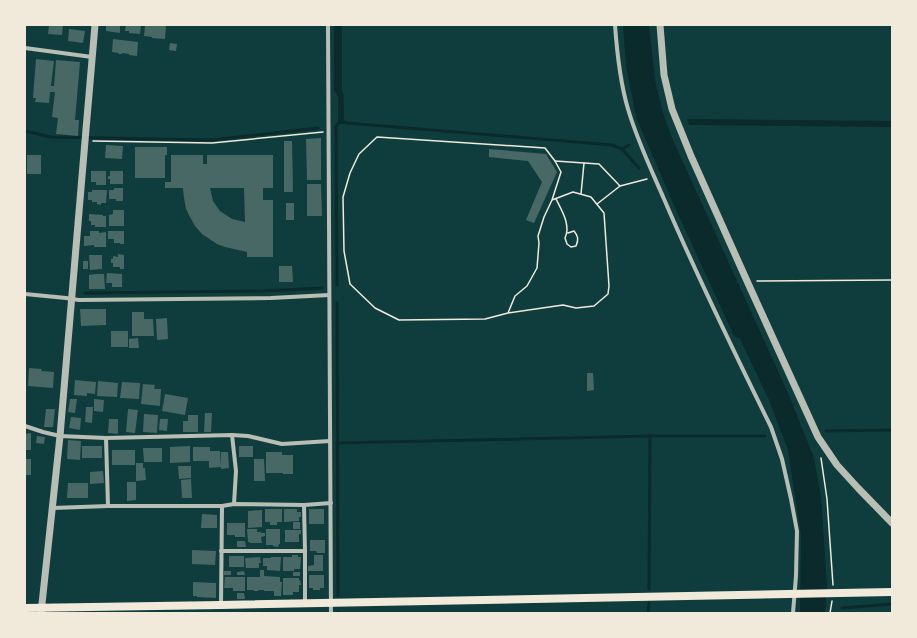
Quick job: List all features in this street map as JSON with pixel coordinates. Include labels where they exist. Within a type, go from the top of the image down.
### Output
[{"type":"main road","points":[[25,608],[41,610],[331,602],[892,592]]},
{"type":"street","points":[[41,610],[60,436],[95,25]]},
{"type":"street","points":[[328,25],[331,613]]},
{"type":"street","points":[[615,25],[623,88],[627,108],[636,133],[679,235],[771,427],[782,459],[796,531],[795,594],[792,613]]},
{"type":"street","points":[[660,25],[664,75],[672,109],[691,156],[818,437],[838,465],[892,523]]},
{"type":"street","points":[[25,48],[92,57]]},
{"type":"street","points":[[25,294],[79,300],[271,298],[330,295]]},
{"type":"street","points":[[25,426],[60,436],[106,438],[232,435],[248,436],[282,444],[330,441]]},
{"type":"street","points":[[232,435],[236,471],[234,504]]},
{"type":"street","points":[[106,438],[108,506]]},
{"type":"street","points":[[53,508],[108,506],[222,506],[234,504],[304,505],[331,503]]},
{"type":"street","points":[[304,505],[304,603]]},
{"type":"street","points":[[221,605],[222,506]]},
{"type":"street","points":[[221,551],[305,552]]},
{"type":"path","points":[[84,141],[212,143],[329,131]]},
{"type":"path","points":[[508,314],[515,296],[527,286],[537,268],[539,243],[538,236],[561,172],[545,148],[377,137],[359,154],[350,173],[343,197],[344,251],[350,284],[375,308],[399,320],[485,319],[563,305],[576,308],[594,306],[608,294],[609,286],[604,213],[591,197],[573,192],[552,200]]},
{"type":"path","points":[[555,161],[599,164],[620,186]]},
{"type":"path","points":[[581,194],[584,163]]},
{"type":"path","points":[[597,204],[620,186],[654,177]]},
{"type":"path","points":[[556,199],[565,216],[568,232],[565,238],[567,244],[571,247],[576,246],[578,241],[577,236],[574,231],[568,232]]},
{"type":"path","points":[[747,281],[892,280]]},
{"type":"path","points":[[821,452],[827,499],[833,594],[830,613]]},
{"type":"water","points":[[334,25],[342,25],[342,90],[344,96],[344,124],[338,124],[338,97],[334,90]]},
{"type":"water","points":[[623,25],[649,25],[655,80],[663,113],[672,138],[788,393],[814,458],[821,496],[827,585],[825,613],[800,613],[801,536],[788,450],[769,400],[740,339],[734,336],[673,203],[636,117],[626,66]]},
{"type":"water","points":[[687,119],[892,121],[892,127],[689,125]]},
{"type":"building","points":[[49,25],[63,25],[62,35],[48,34]]},
{"type":"building","points":[[106,25],[120,25],[120,33],[106,31]]},
{"type":"building","points":[[126,25],[141,25],[140,34],[125,31]]},
{"type":"building","points":[[145,25],[166,26],[165,39],[144,36]]},
{"type":"building","points":[[69,29],[85,31],[83,43],[68,41]]},
{"type":"building","points":[[113,39],[138,42],[137,56],[112,52]]},
{"type":"building","points":[[170,43],[177,44],[176,51],[169,50]]},
{"type":"building","points":[[36,59],[54,61],[51,86],[54,86],[56,60],[80,62],[75,120],[79,120],[78,136],[56,134],[58,118],[52,117],[55,92],[50,92],[49,103],[35,102],[36,98],[33,98]]},
{"type":"building","points":[[321,138],[321,180],[307,180],[306,139]]},
{"type":"building","points":[[284,141],[292,141],[293,192],[284,192]]},
{"type":"building","points":[[106,145],[123,146],[122,159],[105,158]]},
{"type":"building","points":[[135,147],[167,147],[167,155],[165,155],[165,178],[135,178]]},
{"type":"building","points":[[489,149],[546,154],[557,172],[534,223],[526,220],[542,182],[528,161],[489,157]]},
{"type":"building","points":[[27,155],[41,155],[41,174],[27,174]]},
{"type":"building","points":[[171,155],[203,155],[203,164],[207,164],[207,155],[273,155],[273,188],[263,188],[263,200],[273,200],[273,257],[247,257],[247,252],[217,244],[202,234],[195,226],[186,209],[183,188],[165,188],[165,182],[171,182]],"holes":[[[210,188],[244,188],[245,222],[232,219],[220,211],[213,201]]]},
{"type":"building","points":[[91,171],[106,171],[106,185],[96,185],[96,182],[91,182]]},
{"type":"building","points":[[110,171],[123,171],[123,184],[110,184],[110,179],[108,179],[108,176],[110,176]]},
{"type":"building","points":[[307,184],[321,184],[322,216],[307,216]]},
{"type":"building","points":[[114,188],[123,188],[123,201],[109,199],[109,190],[114,190]]},
{"type":"building","points":[[92,190],[107,190],[106,203],[101,203],[101,205],[97,204],[97,202],[92,202],[92,200],[88,200],[88,192],[92,192]]},
{"type":"building","points":[[286,203],[294,203],[294,220],[286,220]]},
{"type":"building","points":[[113,210],[124,210],[124,226],[109,226],[109,215],[113,214]]},
{"type":"building","points":[[89,214],[106,216],[106,227],[95,227],[95,225],[91,225],[91,221],[89,221]]},
{"type":"building","points":[[90,231],[99,231],[99,233],[106,232],[106,247],[94,247],[94,245],[84,246],[84,236],[90,236]]},
{"type":"building","points":[[108,231],[124,231],[124,244],[114,243],[114,239],[108,239]]},
{"type":"building","points":[[118,254],[124,255],[124,269],[120,269],[120,267],[113,267],[113,263],[111,263],[113,256],[118,257]]},
{"type":"building","points":[[89,255],[102,255],[102,269],[90,270]]},
{"type":"building","points":[[83,261],[88,261],[88,269],[83,269]]},
{"type":"building","points":[[279,266],[292,266],[293,282],[279,282]]},
{"type":"building","points":[[107,273],[122,274],[122,287],[112,287],[112,283],[106,283]]},
{"type":"building","points":[[104,274],[105,289],[89,289],[89,275]]},
{"type":"building","points":[[80,309],[106,309],[106,325],[81,326]]},
{"type":"building","points":[[132,312],[144,312],[144,319],[153,319],[154,336],[132,336]]},
{"type":"building","points":[[167,318],[168,339],[157,340],[156,319]]},
{"type":"building","points":[[111,331],[128,331],[128,347],[111,347]]},
{"type":"building","points":[[138,338],[139,348],[129,348],[129,339]]},
{"type":"building","points":[[29,368],[54,372],[53,388],[28,386]]},
{"type":"building","points":[[587,373],[593,373],[594,390],[587,391]]},
{"type":"building","points":[[75,380],[96,382],[95,394],[87,393],[87,396],[74,395]]},
{"type":"building","points":[[98,381],[118,383],[117,397],[97,396]]},
{"type":"building","points":[[122,382],[140,383],[139,399],[120,398]]},
{"type":"building","points":[[143,384],[155,385],[154,389],[161,389],[160,406],[141,404]]},
{"type":"building","points":[[165,394],[188,398],[185,415],[162,411]]},
{"type":"building","points":[[70,399],[77,399],[75,413],[68,412]]},
{"type":"building","points":[[94,399],[104,400],[103,412],[94,411]]},
{"type":"building","points":[[86,407],[93,407],[92,423],[85,422]]},
{"type":"building","points":[[46,409],[55,409],[53,427],[44,427]]},
{"type":"building","points":[[128,409],[138,410],[135,433],[126,432]]},
{"type":"building","points":[[205,413],[212,413],[211,432],[204,432]]},
{"type":"building","points":[[144,414],[158,415],[157,433],[143,432]]},
{"type":"building","points":[[188,415],[198,415],[198,432],[183,432],[183,421],[188,421]]},
{"type":"building","points":[[71,417],[81,418],[80,430],[69,428]]},
{"type":"building","points":[[109,419],[118,419],[118,434],[108,433]]},
{"type":"building","points":[[160,419],[168,419],[167,431],[159,430]]},
{"type":"building","points":[[31,433],[31,450],[25,450],[25,434]]},
{"type":"building","points":[[37,436],[45,437],[44,444],[36,443]]},
{"type":"building","points":[[68,440],[81,441],[80,460],[67,459]]},
{"type":"building","points":[[82,446],[102,446],[102,458],[82,458]]},
{"type":"building","points":[[190,446],[190,462],[170,463],[170,447]]},
{"type":"building","points":[[239,446],[253,446],[253,457],[239,457]]},
{"type":"building","points":[[193,447],[210,447],[210,451],[220,451],[221,467],[209,468],[209,461],[193,461]]},
{"type":"building","points":[[143,448],[162,448],[162,462],[144,462]]},
{"type":"building","points":[[112,450],[135,450],[135,465],[112,465]]},
{"type":"building","points":[[221,452],[228,452],[229,468],[221,469]]},
{"type":"building","points":[[266,452],[282,452],[282,455],[293,455],[293,474],[266,473]]},
{"type":"building","points":[[25,459],[31,459],[31,475],[25,475]]},
{"type":"building","points":[[254,459],[264,459],[265,481],[254,481]]},
{"type":"building","points":[[136,463],[143,463],[146,480],[136,481]]},
{"type":"building","points":[[178,466],[191,466],[191,478],[179,479]]},
{"type":"building","points":[[103,471],[104,483],[90,484],[90,472]]},
{"type":"building","points":[[191,479],[192,498],[182,498],[181,480]]},
{"type":"building","points":[[127,482],[136,482],[136,500],[127,501]]},
{"type":"building","points":[[68,483],[88,483],[88,498],[67,498]]},
{"type":"building","points":[[265,509],[282,509],[282,522],[277,522],[277,525],[270,525],[270,522],[265,522]]},
{"type":"building","points":[[284,509],[297,509],[297,512],[301,512],[299,521],[284,522]]},
{"type":"building","points":[[309,509],[324,509],[324,524],[309,524]]},
{"type":"building","points":[[262,510],[262,527],[248,528],[248,511]]},
{"type":"building","points":[[202,514],[217,515],[217,528],[201,528]]},
{"type":"building","points":[[293,522],[300,522],[300,529],[293,529]]},
{"type":"building","points":[[227,523],[245,523],[245,537],[227,535]]},
{"type":"building","points":[[247,529],[257,529],[257,532],[265,533],[265,536],[261,537],[262,543],[248,542]]},
{"type":"building","points":[[266,529],[280,529],[280,544],[278,547],[266,545]]},
{"type":"building","points":[[285,530],[301,530],[301,534],[299,534],[299,542],[285,542]]},
{"type":"building","points":[[310,540],[325,540],[325,553],[310,551]]},
{"type":"building","points":[[237,541],[245,541],[246,547],[237,547]]},
{"type":"building","points":[[192,550],[216,551],[215,565],[192,564]]},
{"type":"building","points":[[292,555],[298,555],[298,557],[301,557],[300,569],[294,569],[294,571],[283,571],[283,557],[292,557]]},
{"type":"building","points":[[314,555],[323,555],[323,571],[308,571],[308,566],[314,565]]},
{"type":"building","points":[[229,556],[244,556],[244,567],[229,567]]},
{"type":"building","points":[[260,557],[261,563],[259,563],[259,568],[246,568],[245,558]]},
{"type":"building","points":[[281,557],[280,571],[267,570],[267,566],[263,566],[263,558]]},
{"type":"building","points":[[260,570],[264,570],[264,577],[260,577]]},
{"type":"building","points":[[224,571],[231,571],[231,575],[224,575]]},
{"type":"building","points":[[244,571],[245,575],[237,575],[237,572]]},
{"type":"building","points":[[293,572],[300,572],[300,576],[293,576]]},
{"type":"building","points":[[309,575],[324,575],[324,588],[320,588],[320,590],[313,590],[313,588],[309,588]]},
{"type":"building","points":[[225,577],[245,577],[245,591],[233,591],[233,588],[224,588]]},
{"type":"building","points":[[247,577],[280,577],[280,582],[282,582],[281,596],[274,596],[274,591],[247,590]]},
{"type":"building","points":[[283,578],[299,578],[301,585],[299,585],[299,592],[293,592],[293,595],[283,595]]},
{"type":"building","points":[[193,582],[216,583],[216,598],[193,596]]},
{"type":"building","points":[[237,593],[244,593],[245,599],[237,599]]},
{"type":"waterway","points":[[342,121],[347,123],[612,145],[622,149],[629,145]]},
{"type":"waterway","points":[[337,285],[336,126],[340,122]]},
{"type":"waterway","points":[[25,131],[51,137],[211,140],[318,128]]},
{"type":"waterway","points":[[622,149],[639,168]]},
{"type":"waterway","points":[[85,293],[263,291],[322,288]]},
{"type":"waterway","points":[[337,303],[338,596]]},
{"type":"waterway","points":[[826,431],[892,430]]},
{"type":"waterway","points":[[337,443],[650,436],[765,436]]},
{"type":"waterway","points":[[649,589],[650,436]]},
{"type":"waterway","points":[[648,613],[649,603]]},
{"type":"waterway","points":[[842,608],[892,604]]}]
